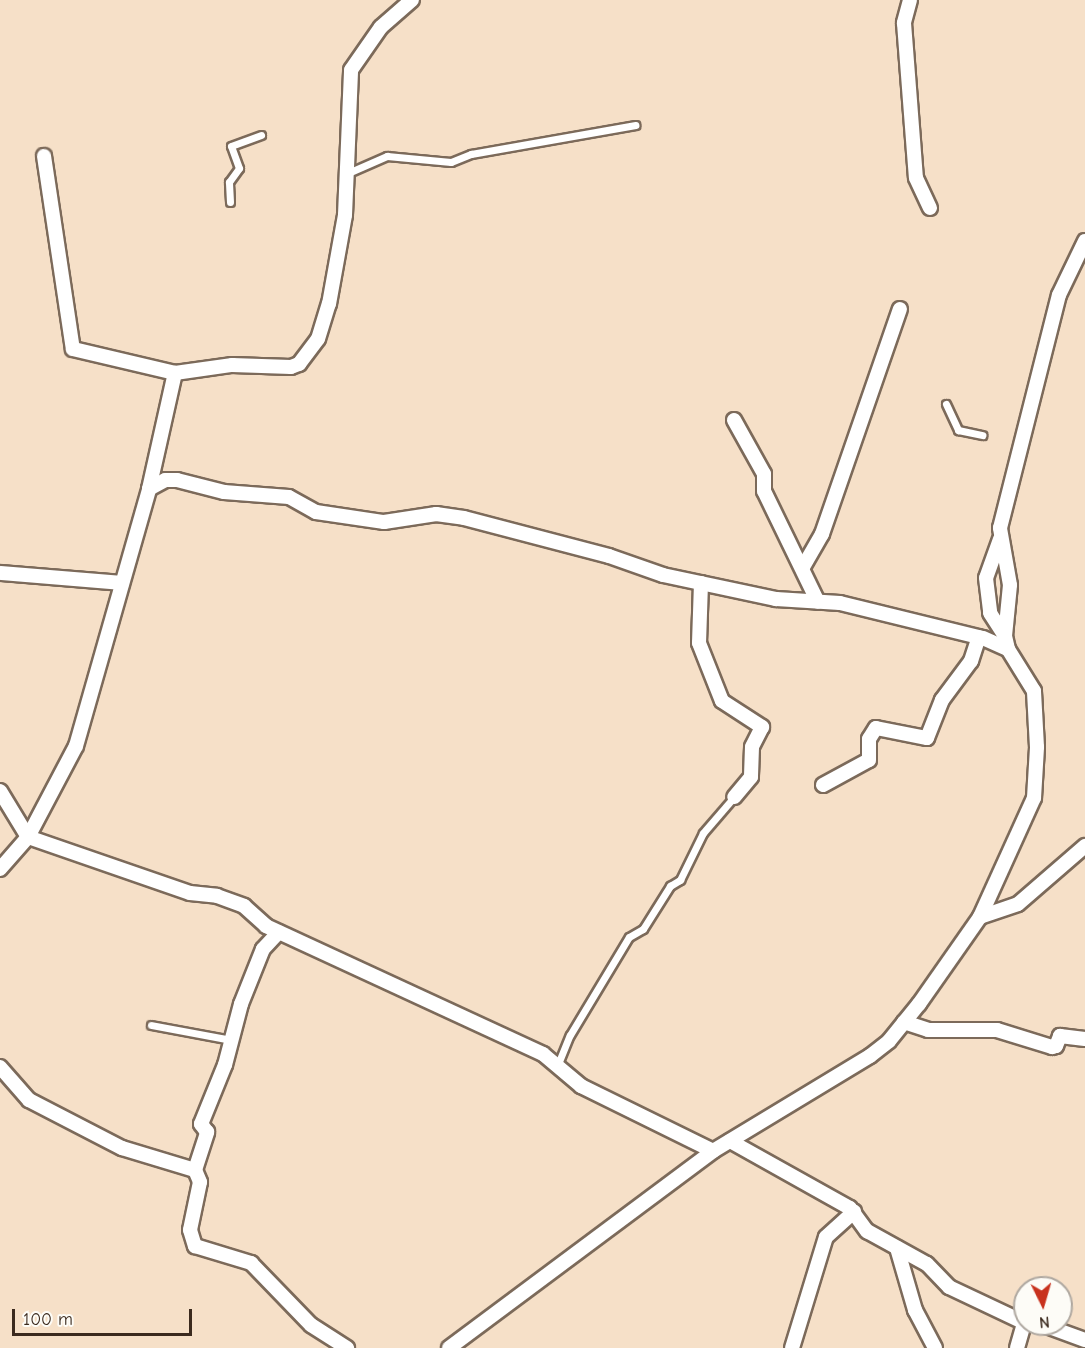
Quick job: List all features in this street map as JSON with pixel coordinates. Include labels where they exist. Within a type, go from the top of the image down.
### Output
[{"type":"street","points":[[44,156],[73,349],[175,373],[232,365],[283,369],[299,364],[318,339],[329,304],[348,173],[348,83],[352,66],[381,27],[412,0]]},
{"type":"street","points":[[910,0],[904,23],[916,178],[930,208]]},
{"type":"street","points":[[449,1348],[713,1151],[870,1056],[904,1022],[980,917],[1034,798],[1034,691],[990,613],[986,587],[1000,539],[1001,519],[1050,326],[1069,269],[1085,241]]},
{"type":"street","points":[[803,567],[822,534],[900,309]]},
{"type":"street","points":[[0,869],[28,837],[76,746],[149,489],[175,373]]},
{"type":"street","points":[[734,420],[765,474],[764,491],[803,567],[810,591],[818,602]]},
{"type":"street","points":[[149,489],[165,480],[177,480],[224,492],[289,497],[316,512],[374,520],[436,514],[464,518],[701,583],[776,599],[840,603],[1006,643]]},
{"type":"street","points":[[1000,539],[1011,585],[1006,643]]},
{"type":"street","points":[[0,573],[122,583]]},
{"type":"street","points":[[701,583],[699,643],[722,700],[762,727],[752,747],[751,777],[734,797]]},
{"type":"street","points":[[823,785],[869,760],[869,739],[876,728],[927,738],[942,700],[971,661],[979,637]]},
{"type":"street","points":[[0,791],[28,837],[190,893],[224,898],[249,909],[263,924],[558,1064],[581,1086],[713,1151]]},
{"type":"street","points":[[980,917],[1018,904],[1085,846]]},
{"type":"street","points":[[279,932],[262,949],[201,1124],[207,1132],[195,1170],[200,1182],[190,1230],[195,1246],[251,1263],[311,1325],[347,1348]]},
{"type":"street","points":[[904,1022],[928,1030],[997,1030],[1052,1047],[1056,1046],[1060,1036],[1085,1039]]},
{"type":"street","points":[[0,1067],[29,1100],[122,1148],[195,1170]]},
{"type":"street","points":[[730,1140],[854,1212],[867,1231],[927,1264],[949,1287],[1013,1318]]},
{"type":"street","points":[[792,1348],[826,1237],[854,1212]]},
{"type":"street","points":[[897,1248],[915,1310],[935,1348]]},
{"type":"lane","points":[[348,173],[387,156],[451,162],[471,154],[635,125]]},
{"type":"lane","points":[[230,202],[229,182],[239,168],[231,146],[261,135]]},
{"type":"lane","points":[[945,404],[958,430],[982,435]]},
{"type":"lane","points":[[558,1064],[570,1035],[629,937],[643,929],[670,886],[680,880],[703,833],[734,797]]},
{"type":"lane","points":[[151,1025],[231,1040]]}]
